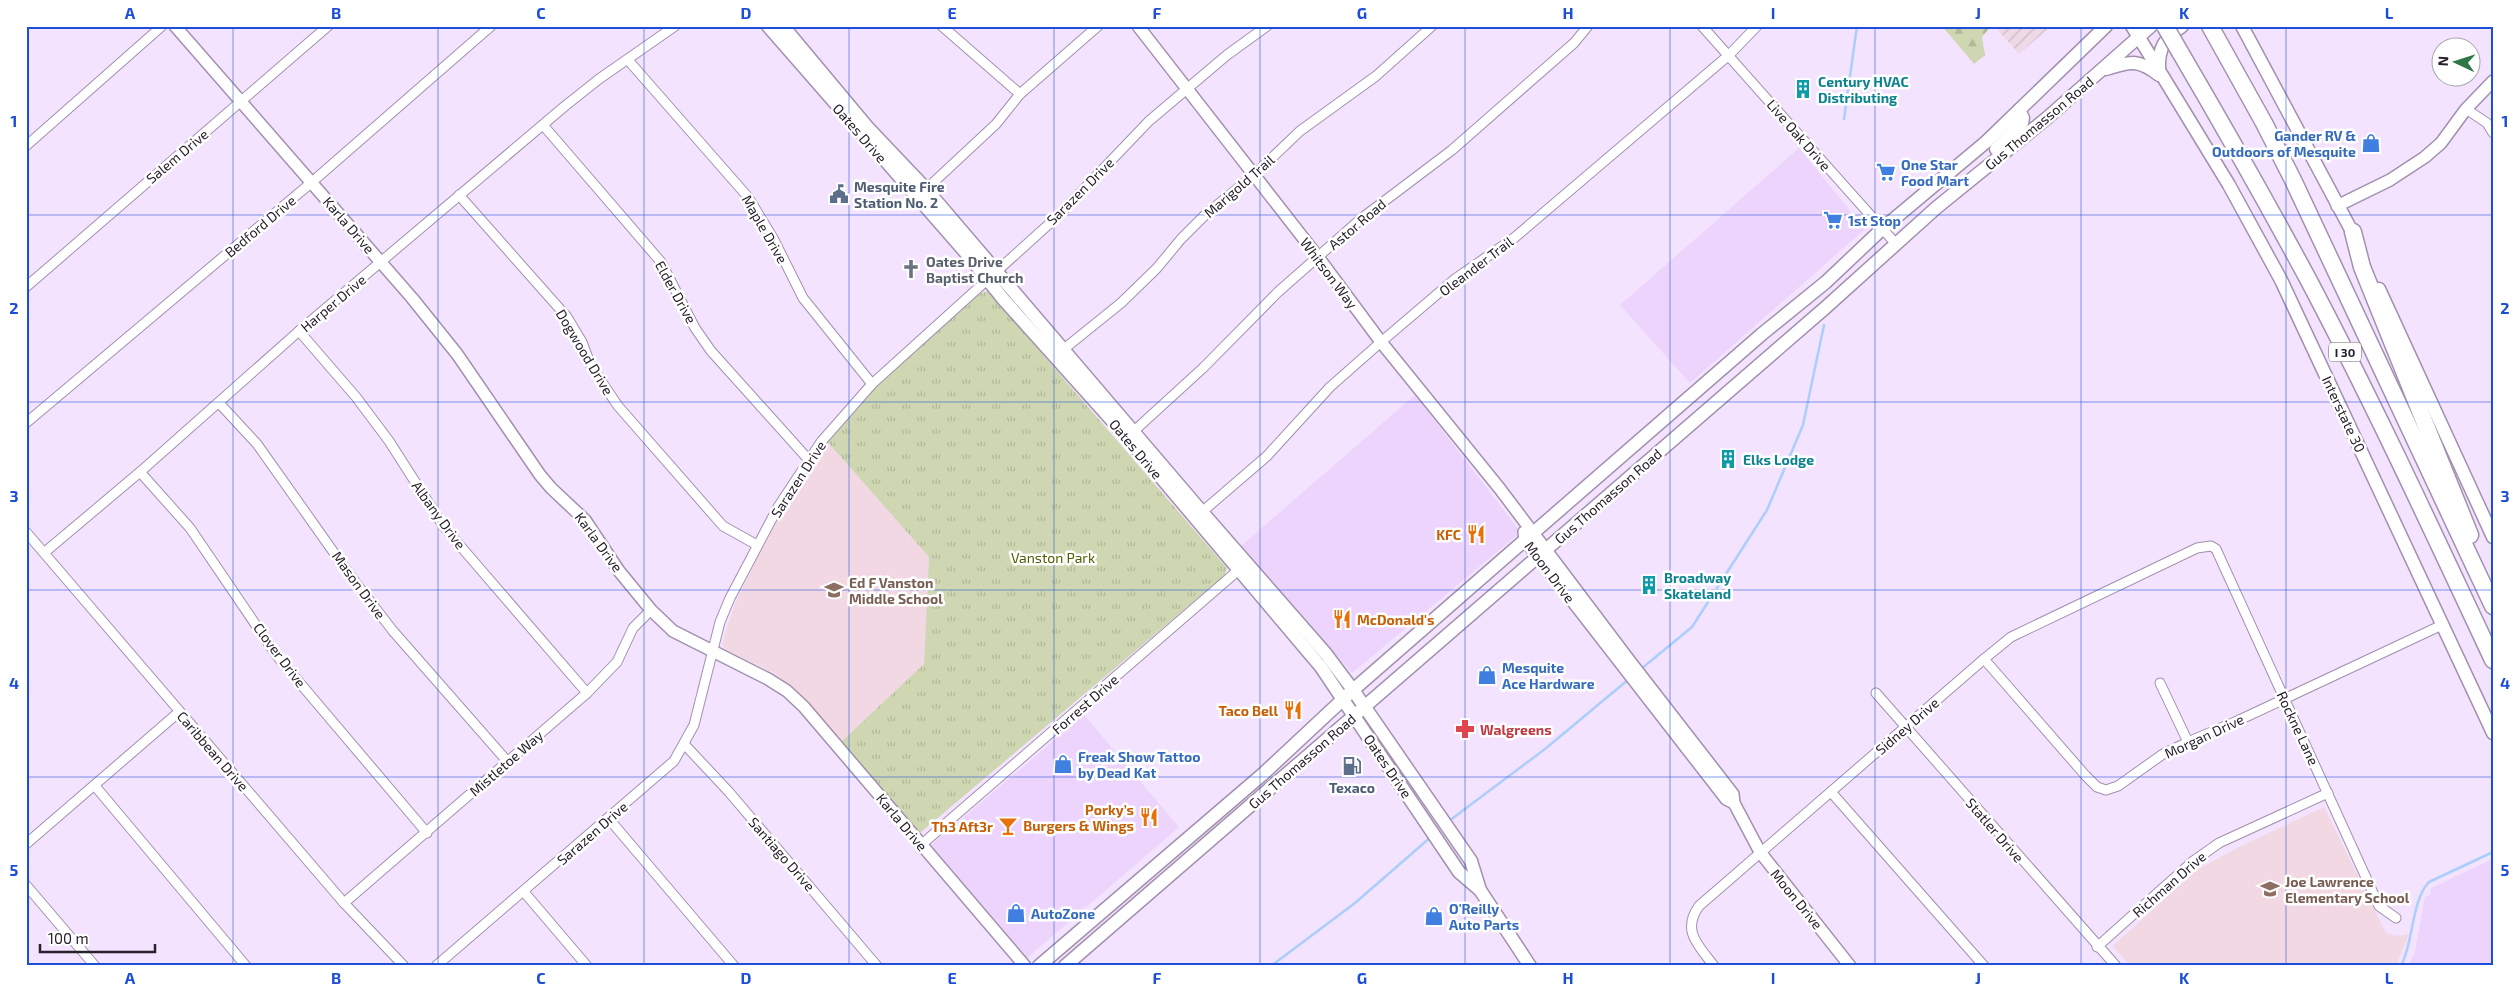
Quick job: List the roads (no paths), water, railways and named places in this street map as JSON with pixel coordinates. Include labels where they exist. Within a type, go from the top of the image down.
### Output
[{"type":"highway","name":"I 30","points":[[2166,26],[2308,280],[2384,430],[2456,578],[2493,660]]},
{"type":"highway","name":"I 30","points":[[2212,29],[2293,180],[2493,606]]},
{"type":"highway","points":[[2353,232],[2362,267],[2429,428],[2493,597]]},
{"type":"main road","name":"Oates Drive","points":[[768,26],[921,194]]},
{"type":"main road","name":"Oates Drive","points":[[783,26],[869,129],[968,254],[992,276],[1060,353],[1130,433],[1198,516],[1326,654],[1353,690],[1471,862],[1480,890],[1530,966]]},
{"type":"main road","name":"Gus Thomasson Road","points":[[1039,966],[1263,774],[1353,690],[1528,536],[1740,353],[1826,282],[1882,229],[1986,142],[2106,26]]},
{"type":"main road","name":"Gus Thomasson Road","points":[[1066,966],[1896,244],[2099,72],[2135,31],[2151,26]]},
{"type":"main road","points":[[2162,74],[2159,52],[2163,42],[2182,26]]},
{"type":"main road","points":[[2242,26],[2337,206],[2353,232],[2493,537]]},
{"type":"main road","name":"Interstate 30","points":[[2135,31],[2251,223],[2281,280],[2493,733]]},
{"type":"main road","points":[[2099,72],[2121,64],[2141,63],[2162,74]]},
{"type":"main road","points":[[1994,161],[1994,151],[2022,123],[2023,118],[2019,110]]},
{"type":"main road","points":[[1740,353],[1754,369]]},
{"type":"main road","name":"Oates Drive","points":[[1243,566],[1321,667],[1459,872],[1480,890]]},
{"type":"main road","points":[[1194,833],[1203,846]]},
{"type":"street","points":[[26,146],[162,26]]},
{"type":"street","name":"Karla Drive","points":[[175,26],[382,262],[457,354],[540,475],[585,520],[619,571],[651,610],[673,632],[787,691],[804,707],[1025,966]]},
{"type":"street","name":"Salem Drive","points":[[26,287],[328,26]]},
{"type":"street","name":"Bedford Drive","points":[[26,423],[312,182],[491,26]]},
{"type":"street","name":"Harper Drive","points":[[45,552],[140,472],[299,331],[543,124],[598,79],[675,26]]},
{"type":"street","points":[[942,26],[1020,94]]},
{"type":"street","points":[[921,194],[996,124],[1020,94],[1098,26]]},
{"type":"street","name":"Whitson Way","points":[[1138,26],[1318,257],[1381,342],[1522,519]]},
{"type":"street","name":"Sarazen Drive","points":[[436,966],[609,819],[674,761],[685,745],[696,718],[720,622],[757,545],[808,459],[872,384],[1059,215],[1148,121],[1227,54],[1267,26]]},
{"type":"street","name":"Marigold Trail","points":[[1060,353],[1121,304],[1157,268],[1181,239],[1206,215],[1253,176],[1300,131],[1376,76],[1432,26]]},
{"type":"street","name":"Astor Road","points":[[1130,433],[1203,368],[1278,292],[1362,218],[1452,150],[1574,43],[1588,26]]},
{"type":"street","name":"Live Oak Drive","points":[[1702,26],[1896,244]]},
{"type":"street","name":"Oleander Trail","points":[[1198,516],[1267,456],[1330,387],[1381,342],[1455,279],[1514,238],[1729,55],[1757,26]]},
{"type":"street","name":"Maple Drive","points":[[628,60],[738,185],[762,218],[803,298],[872,384]]},
{"type":"street","points":[[2337,206],[2390,180],[2425,156],[2441,143],[2466,109],[2493,81]]},
{"type":"street","points":[[2466,109],[2487,123],[2493,133]]},
{"type":"street","name":"Elder Drive","points":[[543,124],[661,262],[696,328],[712,351],[808,459]]},
{"type":"street","name":"Dogwood Drive","points":[[460,195],[567,317],[582,342],[591,366],[618,406],[723,526],[757,545]]},
{"type":"street","name":"Albany Drive","points":[[299,331],[356,397],[444,527],[587,693]]},
{"type":"street","name":"Mason Drive","points":[[219,403],[258,444],[349,574],[393,631],[507,761]]},
{"type":"street","name":"Clover Drive","points":[[140,472],[190,528],[277,656],[427,833]]},
{"type":"street","name":"Moon Drive","points":[[1522,519],[1528,536],[1541,554],[1639,681],[1726,799],[1734,803],[1760,852],[1850,966]]},
{"type":"street","name":"Caribbean Drive","points":[[26,532],[344,903],[404,966]]},
{"type":"street","name":"Rockne Lane","points":[[2197,548],[2211,546],[2216,550],[2379,906],[2396,918]]},
{"type":"street","name":"Sidney Drive","points":[[1714,966],[1693,939],[1690,928],[1692,915],[1699,906],[1760,852],[1906,729],[2010,636],[2197,548]]},
{"type":"street","name":"Forrest Drive","points":[[921,845],[1243,566]]},
{"type":"street","name":"Mistletoe Way","points":[[344,903],[587,693],[617,662],[633,628],[651,610]]},
{"type":"street","name":"Morgan Drive","points":[[1984,659],[2097,787],[2106,790],[2118,786],[2163,754],[2236,722],[2442,625]]},
{"type":"street","points":[[2160,683],[2188,742]]},
{"type":"street","name":"Statler Drive","points":[[1876,693],[2116,966]]},
{"type":"street","points":[[26,844],[179,712]]},
{"type":"street","name":"Santiago Drive","points":[[685,745],[729,792],[877,966]]},
{"type":"street","points":[[95,786],[246,966]]},
{"type":"street","points":[[1831,792],[1984,966]]},
{"type":"street","name":"Richman Drive","points":[[2098,947],[2192,862],[2219,843],[2328,793]]},
{"type":"street","points":[[609,819],[734,966]]},
{"type":"street","points":[[26,885],[95,966]]},
{"type":"street","points":[[524,892],[587,966]]},
{"type":"waterway","points":[[1844,119],[1857,26]]},
{"type":"waterway","points":[[1641,669],[1692,627],[1767,510],[1803,425],[1824,325]]},
{"type":"waterway","points":[[1449,821],[1545,749],[1629,679]]},
{"type":"waterway","points":[[1271,966],[1355,903],[1432,836]]},
{"type":"waterway","points":[[2401,966],[2419,900],[2429,882],[2493,852]]},
{"type":"place","name":"Century HVAC Distributing","points":[[1803,89]]},
{"type":"place","name":"Gander RV & Outdoors of Mesquite","points":[[2371,143]]},
{"type":"place","name":"One Star Food Mart","points":[[1886,172]]},
{"type":"place","name":"Mesquite Fire Station No. 2","points":[[839,194]]},
{"type":"place","name":"1st Stop","points":[[1833,220]]},
{"type":"place","name":"Oates Drive Baptist Church","points":[[911,269]]},
{"type":"place","name":"Elks Lodge","points":[[1728,459]]},
{"type":"place","name":"KFC","points":[[1476,534]]},
{"type":"place","name":"Broadway Skateland","points":[[1649,585]]},
{"type":"place","name":"Ed F Vanston Middle School","points":[[834,590]]},
{"type":"place","name":"McDonald's","points":[[1342,619]]},
{"type":"place","name":"Mesquite Ace Hardware","points":[[1487,675]]},
{"type":"place","name":"Taco Bell","points":[[1293,710]]},
{"type":"place","name":"Walgreens","points":[[1465,729]]},
{"type":"place","name":"Freak Show Tattoo by Dead Kat","points":[[1063,764]]},
{"type":"place","name":"Texaco","points":[[1352,766]]},
{"type":"place","name":"Porky’s Burgers & Wings","points":[[1149,817]]},
{"type":"place","name":"Th3 Aft3r","points":[[1008,826]]},
{"type":"place","name":"Joe Lawrence Elementary School","points":[[2270,889]]},
{"type":"place","name":"AutoZone","points":[[1016,913]]},
{"type":"place","name":"O'Reilly Auto Parts","points":[[1434,916]]},
{"type":"park label","name":"Vanston Park","points":[[1053,557]]}]
